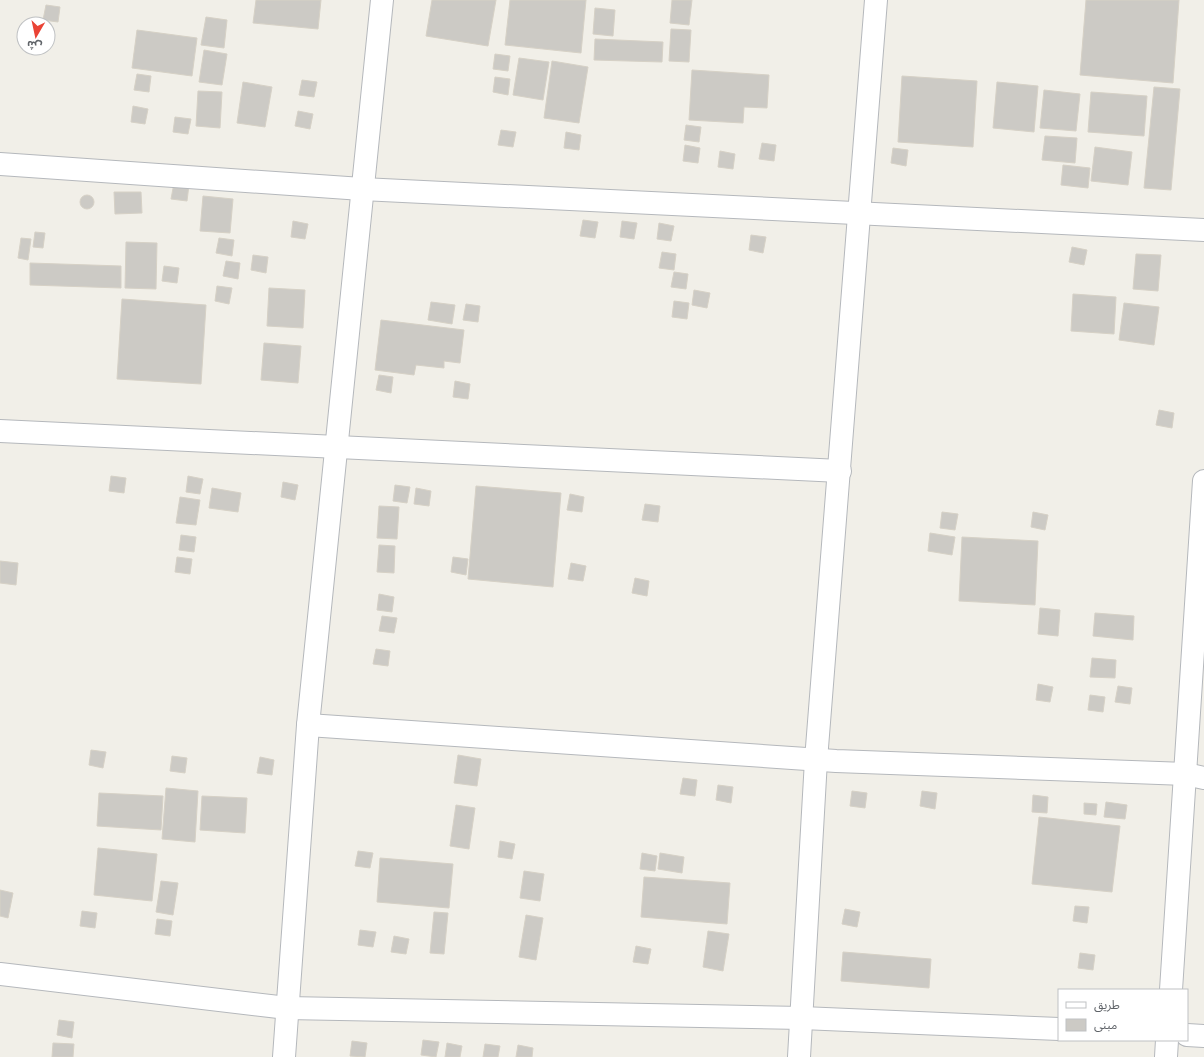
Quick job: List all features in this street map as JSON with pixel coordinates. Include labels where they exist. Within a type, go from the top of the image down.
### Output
[{"type":"street","points":[[284,1057],[286,1008],[308,725],[335,447],[382,0]]},
{"type":"street","points":[[799,1057],[816,760],[840,472],[876,0]]},
{"type":"street","points":[[0,164],[362,188],[1204,230]]},
{"type":"street","points":[[0,431],[840,472]]},
{"type":"street","points":[[1171,989],[1195,776],[1204,481]]},
{"type":"street","points":[[308,725],[816,760],[1195,776]]},
{"type":"street","points":[[0,974],[286,1008],[802,1018],[1058,1029]]},
{"type":"street","points":[[1188,1035],[1204,1036]]},
{"type":"street","points":[[1166,1057],[1168,1041]]},
{"type":"building","points":[[256,0],[321,0],[318,29],[253,23]]},
{"type":"building","points":[[432,0],[496,0],[488,46],[426,36]]},
{"type":"building","points":[[510,0],[586,0],[581,53],[505,45]]},
{"type":"building","points":[[672,0],[692,0],[689,25],[670,23]]},
{"type":"building","points":[[1086,0],[1179,0],[1173,83],[1080,75]]},
{"type":"building","points":[[46,5],[60,7],[58,22],[56,22],[56,16],[44,16]]},
{"type":"building","points":[[595,8],[615,10],[613,36],[593,34]]},
{"type":"building","points":[[206,17],[227,20],[224,48],[201,45]]},
{"type":"building","points":[[671,29],[691,30],[689,62],[669,61]]},
{"type":"building","points":[[137,30],[197,38],[192,76],[132,68]]},
{"type":"building","points":[[595,39],[663,42],[662,62],[594,60]]},
{"type":"building","points":[[204,50],[227,54],[222,85],[199,82]]},
{"type":"building","points":[[495,54],[510,56],[508,71],[493,69]]},
{"type":"building","points":[[519,58],[549,62],[543,100],[513,95]]},
{"type":"building","points":[[552,61],[588,67],[579,123],[544,118]]},
{"type":"building","points":[[692,70],[769,75],[767,108],[744,107],[743,123],[689,120]]},
{"type":"building","points":[[137,74],[151,76],[149,92],[134,90]]},
{"type":"building","points":[[902,76],[977,81],[973,147],[898,142]]},
{"type":"building","points":[[495,77],[510,79],[508,95],[493,92]]},
{"type":"building","points":[[302,80],[317,82],[314,97],[299,95]]},
{"type":"building","points":[[243,82],[272,87],[265,127],[237,123]]},
{"type":"building","points":[[997,82],[1038,86],[1034,132],[993,128]]},
{"type":"building","points":[[1154,87],[1180,89],[1171,190],[1144,188]]},
{"type":"building","points":[[1044,90],[1080,94],[1076,131],[1040,128]]},
{"type":"building","points":[[198,91],[222,92],[220,128],[196,126]]},
{"type":"building","points":[[1091,92],[1147,96],[1144,136],[1088,132]]},
{"type":"building","points":[[133,106],[148,109],[145,124],[131,122]]},
{"type":"building","points":[[298,111],[313,114],[310,129],[295,126]]},
{"type":"building","points":[[175,117],[191,119],[188,134],[173,132]]},
{"type":"building","points":[[686,125],[701,127],[699,142],[684,140]]},
{"type":"building","points":[[501,130],[516,132],[513,147],[498,145]]},
{"type":"building","points":[[566,132],[581,135],[579,150],[564,148]]},
{"type":"building","points":[[1045,136],[1077,138],[1075,163],[1042,160]]},
{"type":"building","points":[[762,143],[776,145],[774,161],[759,159]]},
{"type":"building","points":[[685,145],[700,148],[698,163],[683,161]]},
{"type":"building","points":[[1095,147],[1132,152],[1128,185],[1091,181]]},
{"type":"building","points":[[893,148],[908,150],[906,166],[891,163]]},
{"type":"building","points":[[720,151],[735,154],[733,169],[718,167]]},
{"type":"building","points":[[1063,165],[1090,168],[1088,188],[1061,185]]},
{"type":"building","points":[[174,183],[189,185],[187,201],[171,199]]},
{"type":"building","points":[[114,192],[141,192],[142,213],[115,214]]},
{"type":"building","points":[[87,195],[92,197],[94,202],[92,207],[87,209],[82,207],[80,202],[82,197]]},
{"type":"building","points":[[203,196],[233,199],[230,233],[200,231]]},
{"type":"building","points":[[583,220],[598,222],[595,238],[580,236]]},
{"type":"building","points":[[293,221],[308,224],[305,239],[291,237]]},
{"type":"building","points":[[622,221],[637,223],[634,239],[620,237]]},
{"type":"building","points":[[659,223],[674,226],[671,241],[657,239]]},
{"type":"building","points":[[35,232],[45,233],[43,248],[33,247]]},
{"type":"building","points":[[751,235],[766,237],[763,253],[749,250]]},
{"type":"building","points":[[21,238],[31,239],[28,260],[18,258]]},
{"type":"building","points":[[219,238],[234,240],[232,256],[216,253]]},
{"type":"building","points":[[126,242],[157,243],[156,289],[125,288]]},
{"type":"building","points":[[1072,247],[1087,250],[1084,265],[1069,262]]},
{"type":"building","points":[[662,252],[676,254],[674,270],[659,268]]},
{"type":"building","points":[[1136,254],[1161,255],[1158,291],[1133,289]]},
{"type":"building","points":[[253,255],[268,257],[266,273],[251,270]]},
{"type":"building","points":[[226,261],[240,263],[238,279],[223,276]]},
{"type":"building","points":[[30,263],[121,266],[121,288],[30,285]]},
{"type":"building","points":[[164,266],[179,268],[177,283],[162,281]]},
{"type":"building","points":[[674,272],[688,274],[686,289],[671,287]]},
{"type":"building","points":[[217,286],[232,288],[229,304],[215,301]]},
{"type":"building","points":[[269,288],[305,290],[303,328],[267,326]]},
{"type":"building","points":[[694,290],[710,293],[707,308],[692,305]]},
{"type":"building","points":[[1073,294],[1116,297],[1114,334],[1071,331]]},
{"type":"building","points":[[122,299],[206,305],[201,384],[117,379]]},
{"type":"building","points":[[674,301],[689,303],[687,319],[672,317]]},
{"type":"building","points":[[431,302],[455,305],[452,324],[428,320]]},
{"type":"building","points":[[1124,303],[1159,307],[1154,345],[1119,340]]},
{"type":"building","points":[[466,304],[480,306],[478,322],[463,320]]},
{"type":"building","points":[[381,320],[464,330],[460,363],[444,361],[444,368],[416,365],[414,375],[375,370]]},
{"type":"building","points":[[264,343],[301,346],[298,383],[261,380]]},
{"type":"building","points":[[379,375],[393,377],[391,393],[376,390]]},
{"type":"building","points":[[455,381],[470,384],[468,399],[453,397]]},
{"type":"building","points":[[1159,410],[1174,413],[1172,428],[1156,425]]},
{"type":"building","points":[[111,476],[126,478],[124,493],[109,491]]},
{"type":"building","points":[[188,476],[203,479],[200,494],[186,492]]},
{"type":"building","points":[[283,482],[298,485],[295,500],[281,497]]},
{"type":"building","points":[[395,485],[410,487],[407,503],[393,501]]},
{"type":"building","points":[[476,486],[561,493],[553,587],[468,579]]},
{"type":"building","points":[[212,488],[241,493],[238,512],[209,508]]},
{"type":"building","points":[[416,488],[431,491],[429,506],[414,504]]},
{"type":"building","points":[[570,494],[584,497],[582,512],[567,510]]},
{"type":"building","points":[[180,497],[200,500],[196,525],[176,523]]},
{"type":"building","points":[[645,504],[660,506],[658,522],[642,520]]},
{"type":"building","points":[[379,506],[399,507],[397,539],[377,538]]},
{"type":"building","points":[[942,512],[958,514],[955,530],[940,528]]},
{"type":"building","points":[[1033,512],[1048,515],[1045,530],[1031,527]]},
{"type":"building","points":[[930,533],[955,537],[952,555],[928,551]]},
{"type":"building","points":[[181,535],[196,537],[194,552],[179,550]]},
{"type":"building","points":[[962,537],[1038,541],[1035,605],[959,601]]},
{"type":"building","points":[[379,545],[395,546],[394,573],[377,572]]},
{"type":"building","points":[[177,557],[192,559],[190,574],[175,572]]},
{"type":"building","points":[[453,557],[468,559],[466,575],[451,572]]},
{"type":"building","points":[[0,561],[18,563],[16,585],[0,583]]},
{"type":"building","points":[[571,563],[586,566],[583,581],[568,579]]},
{"type":"building","points":[[635,578],[649,581],[647,596],[632,593]]},
{"type":"building","points":[[379,594],[394,597],[392,612],[377,610]]},
{"type":"building","points":[[1040,608],[1060,610],[1058,636],[1038,634]]},
{"type":"building","points":[[1095,613],[1134,616],[1133,640],[1093,636]]},
{"type":"building","points":[[382,616],[397,618],[394,633],[379,631]]},
{"type":"building","points":[[376,649],[390,651],[388,666],[373,664]]},
{"type":"building","points":[[1092,658],[1116,660],[1115,678],[1090,677]]},
{"type":"building","points":[[1038,684],[1053,687],[1050,702],[1036,700]]},
{"type":"building","points":[[1118,686],[1132,688],[1130,704],[1115,702]]},
{"type":"building","points":[[1090,695],[1105,697],[1103,712],[1088,710]]},
{"type":"building","points":[[91,750],[106,752],[103,768],[89,765]]},
{"type":"building","points":[[458,755],[481,759],[477,786],[454,783]]},
{"type":"building","points":[[172,756],[187,758],[185,773],[170,771]]},
{"type":"building","points":[[260,757],[274,760],[272,775],[257,773]]},
{"type":"building","points":[[683,778],[697,780],[695,796],[680,794]]},
{"type":"building","points":[[718,785],[733,787],[731,803],[716,800]]},
{"type":"building","points":[[166,788],[198,791],[195,842],[162,839]]},
{"type":"building","points":[[852,791],[867,793],[865,808],[850,806]]},
{"type":"building","points":[[922,791],[937,793],[935,809],[920,806]]},
{"type":"building","points":[[99,793],[163,796],[161,830],[97,826]]},
{"type":"building","points":[[1033,795],[1048,797],[1047,813],[1032,812]]},
{"type":"building","points":[[202,796],[247,798],[245,833],[200,830]]},
{"type":"building","points":[[1106,802],[1127,805],[1125,819],[1104,817]]},
{"type":"building","points":[[1084,803],[1097,804],[1096,815],[1084,814]]},
{"type":"building","points":[[456,805],[475,808],[469,849],[450,846]]},
{"type":"building","points":[[1039,817],[1120,826],[1112,892],[1032,884]]},
{"type":"building","points":[[500,841],[515,844],[512,859],[498,857]]},
{"type":"building","points":[[98,848],[157,854],[152,901],[94,895]]},
{"type":"building","points":[[358,851],[373,853],[370,868],[355,866]]},
{"type":"building","points":[[642,853],[657,856],[655,871],[640,869]]},
{"type":"building","points":[[660,853],[684,857],[682,873],[658,869]]},
{"type":"building","points":[[380,858],[453,864],[449,908],[377,902]]},
{"type":"building","points":[[524,871],[544,874],[540,901],[520,898]]},
{"type":"building","points":[[644,877],[730,883],[727,924],[641,917]]},
{"type":"building","points":[[161,881],[178,883],[173,915],[156,912]]},
{"type":"building","points":[[0,890],[13,893],[8,918],[0,916]]},
{"type":"building","points":[[1075,906],[1089,907],[1087,923],[1073,921]]},
{"type":"building","points":[[845,909],[860,912],[857,927],[842,924]]},
{"type":"building","points":[[82,911],[97,913],[95,928],[80,926]]},
{"type":"building","points":[[434,912],[448,913],[444,954],[430,953]]},
{"type":"building","points":[[526,915],[543,918],[536,960],[519,957]]},
{"type":"building","points":[[157,919],[172,921],[170,936],[155,934]]},
{"type":"building","points":[[360,930],[376,932],[373,947],[358,945]]},
{"type":"building","points":[[708,931],[729,934],[723,971],[703,967]]},
{"type":"building","points":[[394,936],[409,939],[406,954],[391,952]]},
{"type":"building","points":[[636,946],[651,949],[648,964],[633,962]]},
{"type":"building","points":[[843,952],[931,959],[929,988],[841,981]]},
{"type":"building","points":[[1080,953],[1095,955],[1093,970],[1078,968]]},
{"type":"building","points":[[59,1020],[74,1022],[72,1038],[57,1035]]},
{"type":"building","points":[[423,1040],[439,1042],[436,1057],[421,1055]]},
{"type":"building","points":[[352,1041],[367,1043],[365,1057],[350,1056]]},
{"type":"building","points":[[53,1043],[74,1044],[73,1057],[52,1057]]},
{"type":"building","points":[[447,1043],[462,1046],[460,1057],[445,1057]]},
{"type":"building","points":[[485,1044],[500,1046],[498,1057],[483,1057]]},
{"type":"building","points":[[518,1045],[533,1048],[532,1057],[516,1057]]}]
